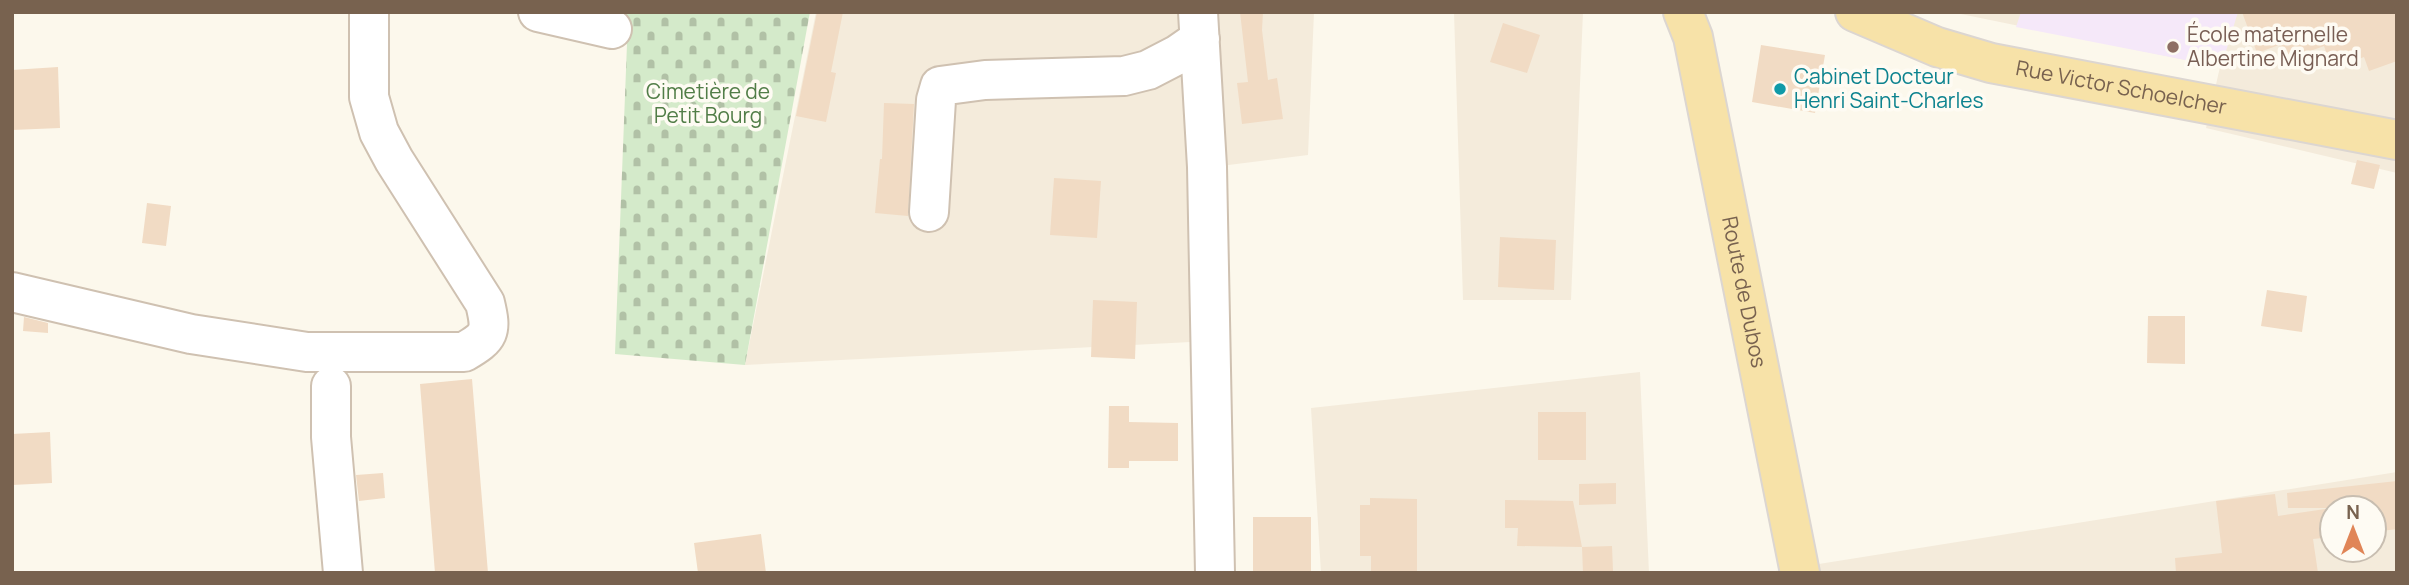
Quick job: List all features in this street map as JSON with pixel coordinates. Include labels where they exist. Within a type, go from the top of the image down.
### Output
[{"type":"main road","name":"Route de Dubos","points":[[1683,12],[1693,37],[1800,573]]},
{"type":"main road","name":"Rue Victor Schoelcher","points":[[1855,12],[1937,47],[1991,62],[2397,140]]},
{"type":"street","points":[[12,292],[191,334],[307,352],[464,352],[484,340],[490,326],[485,303],[379,132],[369,97],[369,12]]},
{"type":"street","points":[[538,12],[612,29]]},
{"type":"street","points":[[929,212],[936,100],[940,86],[985,80],[1124,76],[1148,70],[1177,55],[1199,25]]},
{"type":"street","points":[[1199,25],[1207,167],[1215,573]]},
{"type":"street","points":[[331,386],[331,438],[343,573]]},
{"type":"shaded area","points":[[816,12],[1314,12],[1308,155],[1213,167],[1210,341],[745,365]]},
{"type":"shaded area","points":[[1454,12],[1583,12],[1571,300],[1463,300]]},
{"type":"shaded area","points":[[1951,12],[2397,12],[2397,173],[2206,128],[2220,67]]},
{"type":"shaded area","name":"École maternelle Albertine Mignard","points":[[2021,12],[2238,12],[2221,67],[2016,27]]},
{"type":"shaded area","points":[[1640,372],[1649,573],[1321,573],[1311,408]]},
{"type":"shaded area","points":[[2397,472],[2397,573],[1763,573]]},
{"type":"green space","name":"Cimetière de Petit Bourg","points":[[607,12],[810,12],[745,365],[615,354],[628,18]]},
{"type":"building","points":[[817,12],[843,12],[831,72],[836,73],[826,122],[796,116]]},
{"type":"building","points":[[1240,12],[1263,12],[1262,30],[1268,80],[1277,78],[1283,119],[1242,124],[1237,83],[1248,82]]},
{"type":"building","points":[[2242,12],[2397,12],[2397,61],[2369,71],[2364,57],[2332,69],[2324,46],[2285,60],[2279,45],[2257,53]]},
{"type":"building","points":[[1503,23],[1540,35],[1527,73],[1490,62]]},
{"type":"building","points":[[1761,45],[1825,55],[1815,113],[1752,102]]},
{"type":"building","points":[[58,67],[60,128],[12,130],[12,70]]},
{"type":"building","points":[[884,103],[914,104],[908,216],[875,213],[882,159]]},
{"type":"building","points":[[2357,160],[2380,165],[2374,189],[2351,184]]},
{"type":"building","points":[[1054,178],[1101,181],[1097,238],[1050,235]]},
{"type":"building","points":[[147,203],[171,206],[166,246],[142,243]]},
{"type":"building","points":[[1500,237],[1556,240],[1554,290],[1498,287]]},
{"type":"building","points":[[2267,290],[2307,296],[2302,332],[2261,326]]},
{"type":"building","points":[[1093,300],[1137,302],[1135,359],[1091,357]]},
{"type":"building","points":[[2148,316],[2185,316],[2185,364],[2147,363]]},
{"type":"building","points":[[24,317],[48,323],[48,333],[23,331]]},
{"type":"building","points":[[472,379],[488,573],[435,573],[420,384]]},
{"type":"building","points":[[1109,406],[1129,406],[1129,422],[1178,423],[1178,461],[1129,461],[1129,468],[1108,468]]},
{"type":"building","points":[[1538,412],[1586,412],[1586,460],[1538,460]]},
{"type":"building","points":[[50,432],[52,483],[12,485],[12,434]]},
{"type":"building","points":[[383,473],[385,498],[359,501],[356,475]]},
{"type":"building","points":[[2397,481],[2397,529],[2388,530],[2388,494],[2318,494],[2318,508],[2288,508],[2287,493]]},
{"type":"building","points":[[1616,483],[1616,504],[1579,505],[1579,484]]},
{"type":"building","points":[[2275,494],[2278,516],[2318,510],[2318,538],[2313,539],[2318,573],[2176,573],[2175,558],[2222,553],[2216,501]]},
{"type":"building","points":[[1370,498],[1417,499],[1417,573],[1371,573],[1371,556],[1360,556],[1360,505],[1370,505]]},
{"type":"building","points":[[1505,500],[1573,501],[1582,547],[1517,546],[1518,528],[1505,528]]},
{"type":"building","points":[[1253,517],[1311,517],[1311,571],[1253,571]]},
{"type":"building","points":[[761,534],[766,573],[698,573],[694,543]]},
{"type":"building","points":[[1612,546],[1613,571],[1583,573],[1582,547]]},
{"type":"place","name":"École maternelle Albertine Mignard","points":[[2173,47]]},
{"type":"place","name":"Cabinet Docteur Henri Saint-Charles","points":[[1780,89]]}]
